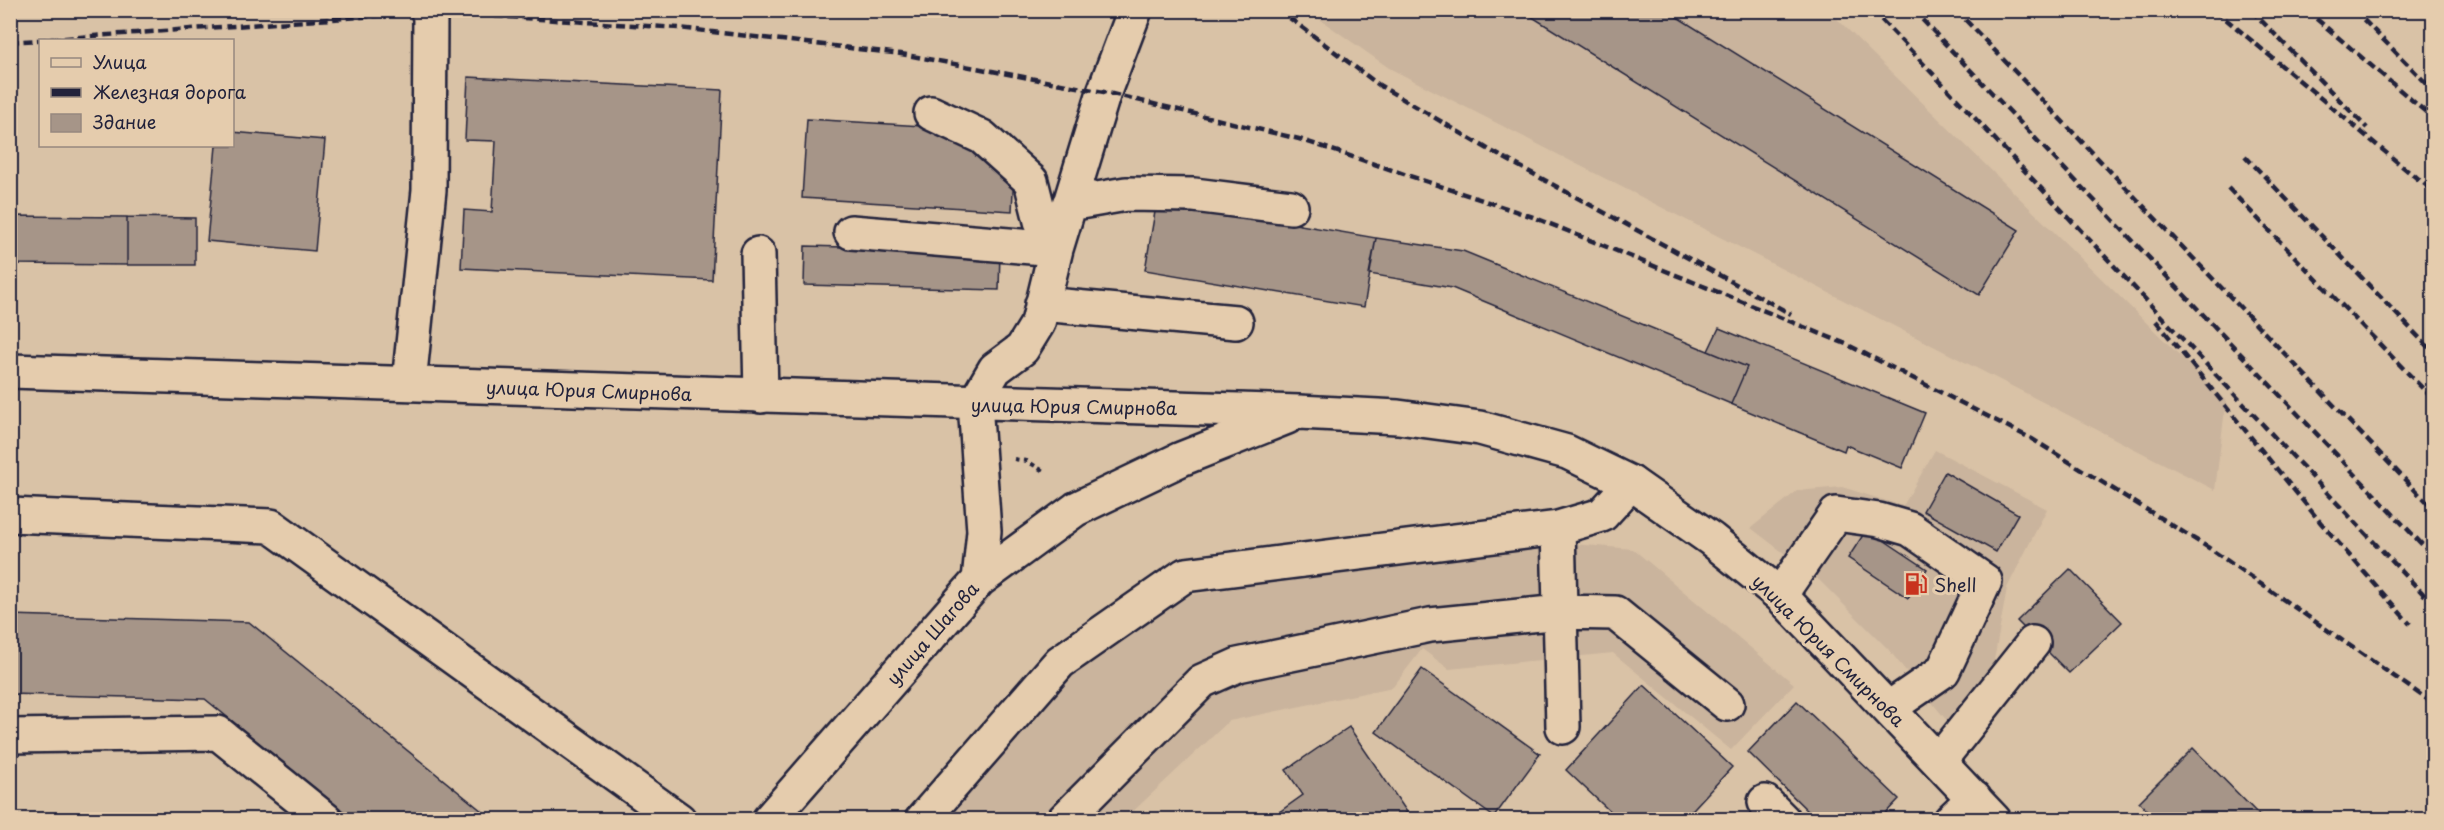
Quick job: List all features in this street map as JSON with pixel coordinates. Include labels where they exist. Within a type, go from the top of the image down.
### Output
[{"type":"main road","points":[[409,383],[429,190],[430,12],[427,10]]},
{"type":"main road","points":[[975,403],[994,369],[1022,349],[1038,323],[1069,204],[1104,92],[1135,10]]},
{"type":"main road","points":[[931,113],[982,137],[1031,181],[1041,221],[1056,249]]},
{"type":"main road","points":[[1069,204],[1126,194],[1194,195],[1291,207]]},
{"type":"main road","points":[[851,232],[1056,249]]},
{"type":"main road","points":[[758,254],[761,396]]},
{"type":"main road","points":[[1042,304],[1236,322]]},
{"type":"main road","name":"улица Юрия Смирнова","points":[[10,371],[1299,412],[1398,417],[1480,428],[1566,452],[1631,483],[1711,539],[1780,595],[1889,708],[1939,761],[1973,812]]},
{"type":"main road","name":"улица Шагова","points":[[769,819],[979,580],[984,531],[975,403]]},
{"type":"main road","points":[[979,580],[1076,509],[1181,459],[1299,412]]},
{"type":"main road","points":[[922,819],[1059,662],[1185,575],[1558,528],[1602,515],[1631,483]]},
{"type":"main road","points":[[1780,595],[1836,514],[1880,519],[1910,529],[1984,581],[1943,671],[1889,708]]},
{"type":"main road","points":[[10,515],[271,526],[679,819]]},
{"type":"main road","points":[[1558,528],[1563,727]]},
{"type":"main road","points":[[1064,819],[1202,681],[1238,665],[1431,625],[1560,612],[1615,613],[1727,704]]},
{"type":"main road","points":[[1939,761],[2033,643]]},
{"type":"main road","points":[[10,736],[218,733],[326,819]]},
{"type":"path","points":[[1004,458],[1027,461],[1045,472]]},
{"type":"shaded area","points":[[1308,11],[1829,11],[2226,401],[2215,490],[1389,68]]},
{"type":"shaded area","name":"Shell","points":[[1935,450],[2047,509],[2007,588],[1990,683],[1948,722],[1888,649],[1818,579],[1751,528],[1797,491],[1842,487],[1903,506]]},
{"type":"shaded area","points":[[1537,541],[1633,549],[1794,684],[1731,750],[1613,653],[1449,669],[1422,649],[1393,687],[1229,721],[1125,819],[937,820],[1058,679],[1184,596]]},
{"type":"building","points":[[1521,10],[1666,10],[2019,230],[1979,295]]},
{"type":"building","points":[[468,77],[722,90],[712,280],[461,268],[464,210],[492,212],[496,141],[465,140]]},
{"type":"building","points":[[807,119],[939,127],[1014,172],[1012,211],[802,198]]},
{"type":"building","points":[[234,132],[325,140],[315,251],[207,241],[216,147],[234,147]]},
{"type":"building","points":[[1157,200],[1376,238],[1364,307],[1145,270]]},
{"type":"building","points":[[10,216],[127,217],[127,265],[10,264]]},
{"type":"building","points":[[127,217],[195,218],[195,265],[127,265]]},
{"type":"building","points":[[1376,238],[1463,251],[1747,367],[1731,404],[1452,288],[1369,274]]},
{"type":"building","points":[[805,246],[1000,251],[999,290],[804,285]]},
{"type":"building","points":[[1719,328],[1925,413],[1902,468],[1846,445],[1844,451],[1731,404],[1747,367],[1708,351]]},
{"type":"building","points":[[1945,472],[2018,514],[1996,552],[1923,511]]},
{"type":"building","points":[[1867,529],[1927,569],[1908,598],[1848,558]]},
{"type":"building","points":[[2070,569],[2122,622],[2069,673],[2017,621]]},
{"type":"building","points":[[10,615],[249,622],[493,820],[354,820],[205,699],[10,694]]},
{"type":"building","points":[[1422,669],[1540,754],[1494,817],[1376,732]]},
{"type":"building","points":[[1644,685],[1732,767],[1683,820],[1619,820],[1566,770]]},
{"type":"building","points":[[1797,701],[1899,799],[1879,820],[1817,820],[1748,752]]},
{"type":"building","points":[[1349,727],[1407,812],[1397,820],[1268,820],[1303,795],[1286,770]]},
{"type":"building","points":[[2193,748],[2264,820],[2156,820],[2139,802]]},
{"type":"railway","points":[[1279,10],[1379,85],[1493,152],[1791,314]]},
{"type":"railway","points":[[1872,10],[2434,605]]},
{"type":"railway","points":[[1913,10],[2434,557]]},
{"type":"railway","points":[[1956,10],[2434,510]]},
{"type":"railway","points":[[2215,10],[2420,181]]},
{"type":"railway","points":[[2251,10],[2367,128]]},
{"type":"railway","points":[[2306,10],[2434,119]]},
{"type":"railway","points":[[2354,10],[2434,91]]},
{"type":"railway","points":[[52,39],[430,12],[679,28],[901,54],[1104,92],[1299,139],[1533,217],[1846,344],[2032,439],[2209,548],[2434,704]]},
{"type":"railway","points":[[10,42],[39,40]]},
{"type":"railway","points":[[2245,156],[2434,353]]},
{"type":"railway","points":[[2413,174],[2434,192]]},
{"type":"railway","points":[[2228,188],[2434,400]]},
{"type":"railway","points":[[2156,321],[2321,523],[2410,624]]},
{"type":"place","name":"Shell","points":[[1916,584]]}]
